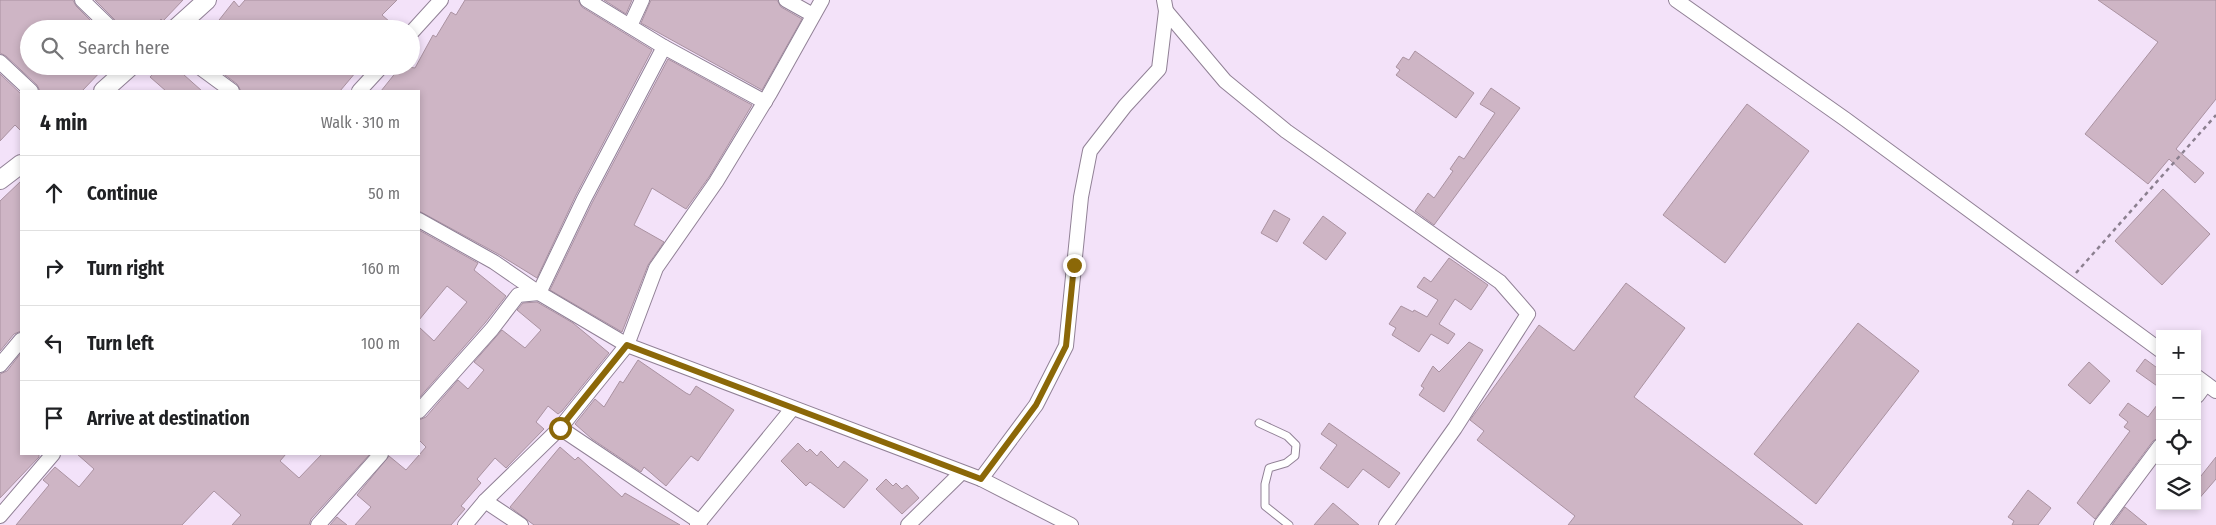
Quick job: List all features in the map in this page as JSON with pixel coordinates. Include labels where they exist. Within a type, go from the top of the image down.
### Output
[{"type":"street","points":[[82,0],[103,20]]},
{"type":"street","points":[[185,20],[207,0]]},
{"type":"street","points":[[420,23],[441,0]]},
{"type":"street","points":[[587,0],[664,47],[765,102]]},
{"type":"street","points":[[630,26],[642,0]]},
{"type":"street","points":[[786,0],[813,15]]},
{"type":"street","points":[[465,525],[485,501],[560,428],[627,345],[656,268],[716,182],[765,102],[822,0]]},
{"type":"street","points":[[1676,0],[1845,119],[2156,347]]},
{"type":"street","points":[[981,479],[1036,405],[1066,346],[1080,197],[1090,151],[1125,106],[1159,69],[1165,6]]},
{"type":"street","points":[[1165,6],[1225,81],[1286,131],[1500,282],[1528,314],[1455,428],[1386,525]]},
{"type":"street","points":[[539,293],[584,199],[664,47]]},
{"type":"street","points":[[0,62],[30,90]]},
{"type":"street","points":[[105,90],[121,75]]},
{"type":"street","points":[[210,75],[231,90]]},
{"type":"street","points":[[360,90],[374,75]]},
{"type":"street","points":[[0,180],[20,165]]},
{"type":"street","points":[[420,221],[494,262],[539,293],[627,345],[981,479],[1070,525]]},
{"type":"street","points":[[420,410],[492,329],[518,295],[539,293]]},
{"type":"street","points":[[0,365],[20,341]]},
{"type":"street","points":[[560,428],[699,523],[792,408]]},
{"type":"street","points":[[2101,525],[2156,451]]},
{"type":"street","points":[[0,516],[52,455]]},
{"type":"street","points":[[318,525],[380,455]]},
{"type":"street","points":[[908,525],[961,473]]},
{"type":"street","points":[[485,501],[521,525]]},
{"type":"lane","points":[[1259,423],[1287,436],[1296,445],[1295,456],[1286,463],[1269,468],[1265,484],[1265,506],[1289,525]]},
{"type":"path","points":[[2067,283],[2216,114]]},
{"type":"building","points":[[0,0],[73,0],[76,6],[90,20],[20,20],[20,69],[0,53]]},
{"type":"building","points":[[95,0],[183,0],[164,20],[115,20]]},
{"type":"building","points":[[245,0],[397,0],[382,15],[388,20],[219,20],[234,1],[239,7]]},
{"type":"building","points":[[465,0],[578,0],[582,7],[652,50],[576,195],[537,278],[498,254],[420,212],[420,90],[382,90],[394,75],[420,75],[420,59],[433,35],[436,37],[451,12],[456,15]]},
{"type":"building","points":[[604,0],[632,0],[626,14]]},
{"type":"building","points":[[651,0],[777,0],[781,7],[802,19],[762,90],[641,23]]},
{"type":"building","points":[[2098,0],[2216,0],[2216,99],[2176,149],[2204,173],[2195,183],[2169,159],[2148,184],[2085,134],[2158,42]]},
{"type":"building","points":[[1415,51],[1474,93],[1456,118],[1396,75],[1400,70],[1396,67],[1403,57],[1409,60]]},
{"type":"building","points":[[668,59],[752,105],[709,177],[686,209],[652,188],[634,225],[664,242],[648,265],[622,332],[550,290],[592,203]]},
{"type":"building","points":[[0,74],[20,93],[20,130],[15,125],[0,141]]},
{"type":"building","points":[[26,75],[97,75],[83,90],[40,90]]},
{"type":"building","points":[[152,75],[184,75],[201,90],[165,90],[150,77]]},
{"type":"building","points":[[225,75],[353,75],[341,90],[240,90],[237,84]]},
{"type":"building","points":[[1491,88],[1520,108],[1434,225],[1415,211],[1428,193],[1434,198],[1453,171],[1450,169],[1459,156],[1464,159],[1495,113],[1480,104]]},
{"type":"building","points":[[1747,104],[1809,151],[1725,263],[1663,215]]},
{"type":"building","points":[[20,182],[20,331],[14,334],[0,351],[0,201]]},
{"type":"building","points":[[2163,189],[2210,234],[2162,285],[2115,241]]},
{"type":"building","points":[[1274,210],[1290,219],[1277,242],[1261,233]]},
{"type":"building","points":[[1323,216],[1346,233],[1326,260],[1303,243]]},
{"type":"building","points":[[420,231],[478,263],[474,270],[506,296],[485,323],[420,397],[420,328],[434,341],[467,302],[447,286],[420,319]]},
{"type":"building","points":[[1449,258],[1488,285],[1471,310],[1455,299],[1439,324],[1455,334],[1448,344],[1431,334],[1419,352],[1392,335],[1396,328],[1389,324],[1401,306],[1427,317],[1438,300],[1417,287],[1424,277],[1431,282]]},
{"type":"building","points":[[1626,283],[1685,328],[1634,397],[1803,525],[1568,525],[1575,516],[1477,440],[1484,431],[1470,420],[1539,325],[1574,351]]},
{"type":"building","points":[[537,302],[573,323],[609,353],[562,411],[558,414],[548,406],[536,422],[544,429],[506,468],[495,458],[477,479],[481,483],[461,506],[465,509],[451,525],[355,525],[371,507],[357,495],[389,456],[406,470],[420,455],[426,447],[420,441],[420,420],[426,417],[458,380],[468,389],[484,370],[474,362],[502,330],[525,348],[541,330],[517,310],[523,303]]},
{"type":"building","points":[[1858,323],[1919,371],[1816,504],[1754,454]]},
{"type":"building","points":[[1469,342],[1483,350],[1444,412],[1419,395],[1424,388],[1421,386],[1433,366],[1439,372]]},
{"type":"building","points":[[20,354],[20,455],[39,455],[39,457],[0,498],[0,374],[7,371]]},
{"type":"building","points":[[2145,359],[2156,367],[2156,385],[2136,371]]},
{"type":"building","points":[[638,360],[686,393],[690,395],[696,386],[734,410],[698,461],[691,456],[666,486],[644,467],[641,472],[592,439],[575,424],[595,399],[604,407],[620,381],[623,383]]},
{"type":"building","points":[[2089,362],[2110,381],[2090,404],[2068,385]]},
{"type":"building","points":[[2128,403],[2148,417],[2156,406],[2156,439],[2095,519],[2077,503],[2130,431],[2124,427],[2128,422],[2119,415]]},
{"type":"building","points":[[1329,423],[1400,473],[1389,488],[1363,469],[1348,488],[1320,468],[1337,445],[1321,434]]},
{"type":"building","points":[[798,443],[807,452],[810,449],[817,456],[821,451],[838,468],[844,461],[868,480],[844,508],[810,482],[806,486],[781,461]]},
{"type":"building","points":[[560,447],[575,460],[578,457],[622,497],[625,493],[680,525],[534,525],[510,507]]},
{"type":"building","points":[[78,455],[285,455],[280,461],[299,478],[321,455],[369,455],[311,519],[309,525],[232,525],[241,515],[214,491],[182,525],[16,525],[49,485],[43,480],[55,467],[79,487],[94,469]]},
{"type":"building","points":[[2216,457],[2216,479],[2201,496],[2201,476]]},
{"type":"building","points":[[886,479],[893,486],[896,483],[902,489],[907,485],[919,498],[902,514],[876,489]]},
{"type":"building","points":[[2028,490],[2051,508],[2038,525],[2012,525],[2014,521],[2008,517]]},
{"type":"building","points":[[1333,503],[1359,525],[1314,525]]},
{"type":"building","points":[[2125,507],[2147,525],[2112,525]]},
{"type":"building","points":[[337,517],[347,525],[330,525]]},
{"type":"route","points":[[560,428],[627,345],[981,479],[1036,405],[1066,346],[1074,265]]}]
